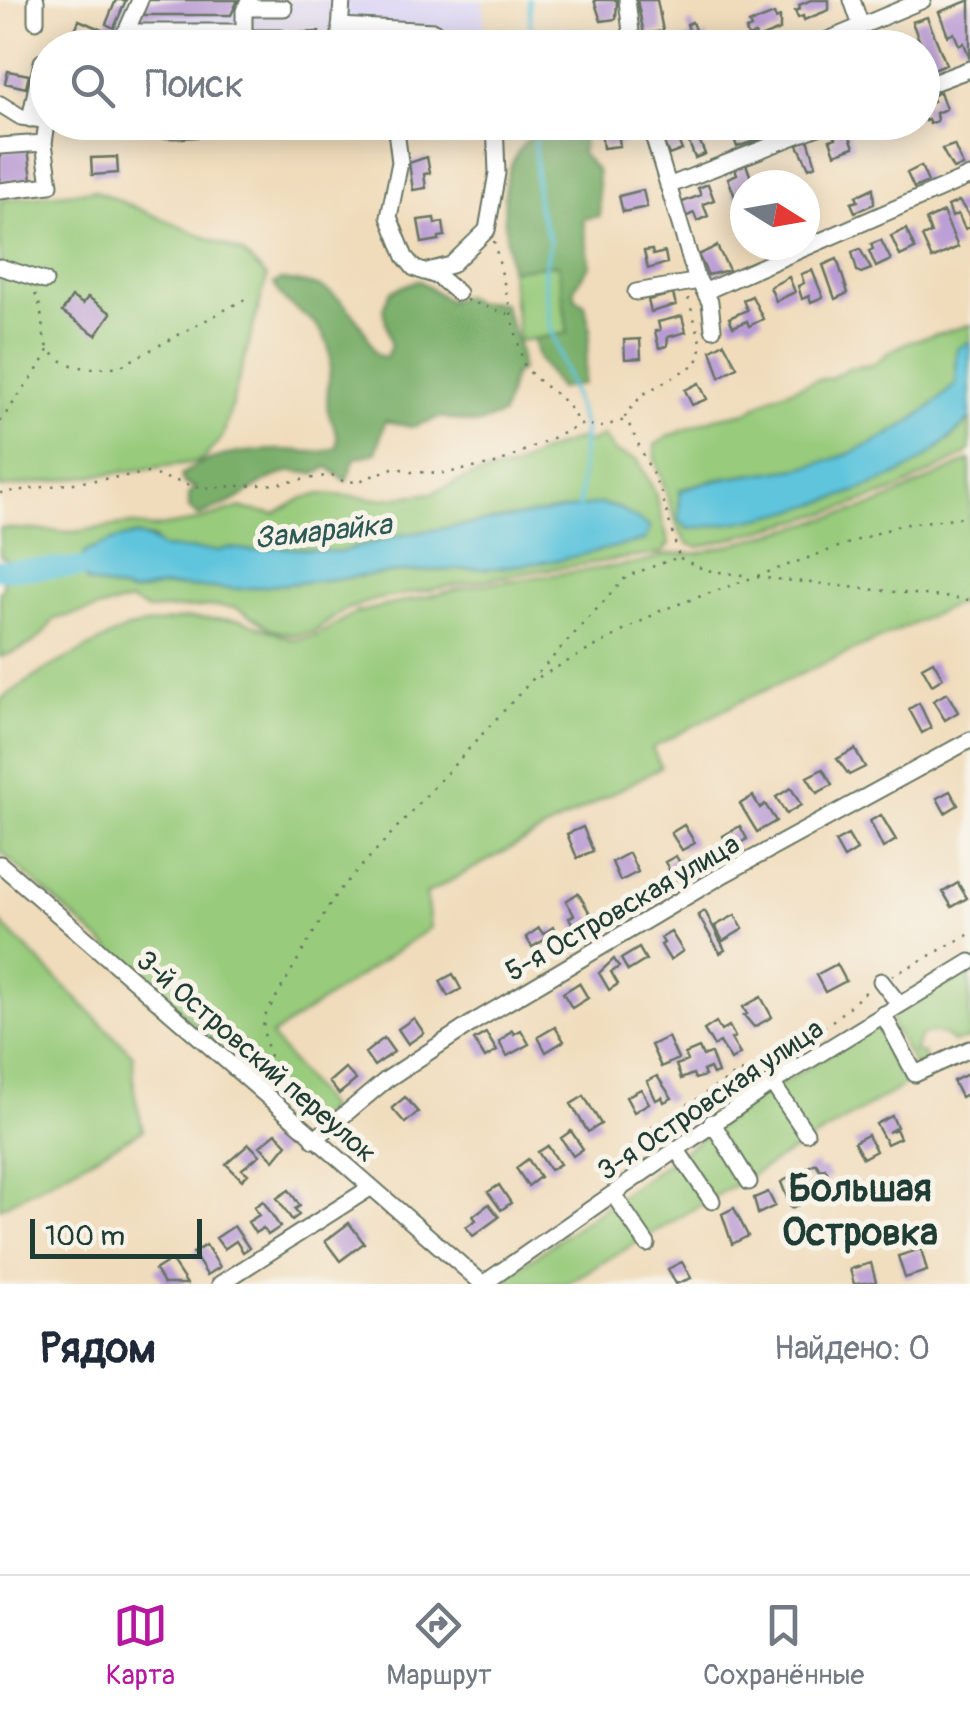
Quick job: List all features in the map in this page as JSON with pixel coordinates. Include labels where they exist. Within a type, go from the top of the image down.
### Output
[{"type":"street","points":[[36,0],[36,21]]},
{"type":"street","points":[[126,30],[140,0]]},
{"type":"street","points":[[340,30],[342,0]]},
{"type":"street","points":[[626,0],[630,30]]},
{"type":"street","points":[[852,0],[861,26]]},
{"type":"street","points":[[852,30],[923,0]]},
{"type":"street","points":[[245,30],[247,4],[284,8]]},
{"type":"street","points":[[340,26],[403,30]]},
{"type":"street","points":[[940,80],[970,69]]},
{"type":"street","points":[[0,104],[30,119]]},
{"type":"street","points":[[0,118],[30,120]]},
{"type":"street","points":[[0,191],[50,184],[43,140]]},
{"type":"street","points":[[397,140],[400,162],[388,216],[414,268],[439,277],[458,293]]},
{"type":"street","points":[[424,272],[451,265],[481,239],[489,220],[498,173],[496,140]]},
{"type":"street","points":[[654,140],[712,328]]},
{"type":"street","points":[[668,186],[785,140]]},
{"type":"street","points":[[0,146],[44,143]]},
{"type":"street","points":[[636,292],[697,286],[970,176]]},
{"type":"street","points":[[0,267],[45,281]]},
{"type":"street","name":"5-я Островская улица","points":[[314,1140],[386,1080],[474,1022],[721,876],[970,740]]},
{"type":"street","name":"3-й Островский переулок","points":[[0,864],[483,1284]]},
{"type":"street","name":"3-я Островская улица","points":[[483,1284],[772,1082],[970,962]]},
{"type":"street","points":[[881,981],[900,1004]]},
{"type":"street","points":[[883,1014],[914,1074],[970,1049]]},
{"type":"street","points":[[772,1082],[806,1133]]},
{"type":"street","points":[[712,1122],[749,1182]]},
{"type":"street","points":[[676,1149],[712,1201]]},
{"type":"street","points":[[220,1284],[370,1188]]},
{"type":"street","points":[[613,1194],[648,1244]]},
{"type":"path","points":[[489,220],[523,363],[530,374],[569,404],[579,426]]},
{"type":"path","points":[[0,422],[44,360],[48,348],[41,304],[16,274]]},
{"type":"path","points":[[679,557],[661,492],[625,420],[628,409],[642,395],[690,370],[701,353],[697,286]]},
{"type":"path","points":[[458,293],[470,302],[512,315]]},
{"type":"path","points":[[48,348],[60,359],[81,368],[121,366],[247,298]]},
{"type":"path","points":[[0,494],[148,473],[201,488],[276,484],[332,475],[356,482],[394,467],[411,472],[446,472],[495,464],[579,426],[601,427],[625,420]]},
{"type":"path","points":[[537,678],[662,610],[751,576],[900,525],[970,516]]},
{"type":"path","points":[[282,1110],[262,1030],[270,1005],[336,894],[627,576],[679,557],[705,570],[970,600]]},
{"type":"path","points":[[596,1188],[609,1178],[622,1154],[648,1130],[736,1074],[782,1056],[881,981],[970,934]]},
{"type":"shaded area","points":[[121,0],[483,0],[485,30],[108,30]]},
{"type":"green space","points":[[528,140],[583,140],[580,152],[597,171],[600,216],[583,219],[590,265],[574,288],[576,299],[585,305],[590,330],[583,384],[559,389],[538,358],[533,339],[568,333],[558,264],[510,270],[505,194],[514,159]]},
{"type":"green space","points":[[94,190],[243,253],[267,277],[223,436],[197,462],[0,488],[0,200]]},
{"type":"green space","points":[[558,263],[568,334],[519,341],[510,270]]},
{"type":"green space","points":[[282,280],[314,284],[332,293],[355,316],[375,353],[385,358],[391,346],[383,308],[391,291],[418,280],[449,301],[463,296],[474,302],[503,303],[519,348],[521,370],[514,374],[502,415],[477,424],[441,417],[411,427],[385,421],[376,453],[355,458],[346,481],[328,467],[316,474],[291,471],[199,516],[189,508],[189,493],[196,488],[184,483],[181,476],[202,463],[242,452],[317,452],[337,447],[327,401],[329,348],[318,327],[277,291],[274,283]]},
{"type":"green space","points":[[970,325],[970,342],[957,349],[956,384],[907,424],[829,461],[680,490],[679,519],[794,510],[899,474],[949,440],[970,419],[970,450],[965,455],[897,490],[841,509],[699,547],[688,544],[679,531],[655,459],[655,445],[715,418],[747,412],[773,396],[816,380],[831,378],[849,368],[872,365],[911,341]]},
{"type":"green space","points":[[603,436],[615,452],[638,460],[655,493],[669,544],[662,553],[374,600],[344,610],[314,632],[295,635],[273,630],[237,608],[148,610],[131,601],[54,619],[31,644],[0,657],[0,591],[6,559],[0,555],[0,528],[72,532],[129,524],[153,528],[196,521],[238,508],[275,514],[303,498],[322,494],[381,499],[432,493],[471,476],[514,468],[578,439],[589,442]],"holes":[[[600,504],[618,508],[634,520],[559,560],[240,589],[165,586],[132,593],[87,582],[85,552],[134,535],[153,538],[161,548],[254,551],[278,547],[340,552],[401,535]]]},
{"type":"green space","points":[[970,460],[970,598],[741,701],[652,748],[661,767],[426,894],[430,928],[271,1036],[329,1109],[314,1123],[300,1119],[0,851],[0,700],[48,668],[128,628],[188,618],[241,620],[294,640],[316,636],[355,613],[477,585],[640,563],[669,554],[700,553],[876,505]]},
{"type":"green space","points":[[0,922],[133,1055],[134,1091],[143,1130],[0,1208]]},
{"type":"green space","points":[[970,965],[970,1039],[953,1042],[938,1033],[921,1035],[914,1051],[924,1054],[924,1065],[914,1065],[892,1025],[892,1014]]},
{"type":"green space","points":[[874,1026],[883,1027],[908,1074],[903,1086],[566,1284],[496,1284],[761,1096]]},
{"type":"water","points":[[970,342],[970,419],[917,464],[873,485],[794,510],[688,529],[679,520],[680,491],[829,461],[907,424],[956,384],[957,349]]},
{"type":"water","points":[[600,504],[618,508],[650,527],[645,540],[559,560],[496,568],[400,572],[240,589],[165,586],[132,593],[87,582],[79,566],[85,552],[124,537],[144,537],[161,548],[254,551],[278,547],[340,552],[401,535]]},
{"type":"building","points":[[116,0],[126,0],[114,28],[106,24]]},
{"type":"building","points":[[146,0],[238,0],[231,15],[140,15]]},
{"type":"building","points":[[594,0],[617,0],[616,19],[601,21]]},
{"type":"building","points":[[637,0],[657,0],[663,30],[643,30]]},
{"type":"building","points":[[829,0],[829,10],[804,20],[803,16],[798,18],[795,11],[800,9],[799,5]]},
{"type":"building","points":[[970,0],[970,59],[964,43],[959,45],[954,33],[948,36],[939,12]]},
{"type":"building","points":[[774,14],[776,19],[780,17],[780,30],[746,30],[751,28],[749,24]]},
{"type":"building","points":[[927,17],[932,30],[915,30],[912,22]]},
{"type":"building","points":[[79,20],[102,30],[75,30]]},
{"type":"building","points":[[8,71],[29,75],[26,88],[5,83]]},
{"type":"building","points":[[602,140],[619,140],[620,146],[603,148]]},
{"type":"building","points":[[663,140],[678,140],[682,150],[669,155]]},
{"type":"building","points":[[688,140],[699,140],[705,154],[695,158]]},
{"type":"building","points":[[734,140],[757,140],[737,147]]},
{"type":"building","points":[[808,140],[816,165],[809,168],[797,143]]},
{"type":"building","points":[[830,140],[851,140],[854,147],[835,154]]},
{"type":"building","points":[[954,145],[963,166],[953,169],[942,149]]},
{"type":"building","points":[[28,148],[32,179],[0,183],[0,152]]},
{"type":"building","points":[[117,157],[118,173],[92,175],[91,158]]},
{"type":"building","points":[[427,157],[430,173],[424,174],[426,188],[413,190],[409,163]]},
{"type":"building","points":[[921,166],[928,182],[914,188],[907,173]]},
{"type":"building","points":[[708,184],[714,200],[703,204],[708,216],[697,221],[694,213],[685,217],[680,203],[701,195],[698,188]]},
{"type":"building","points":[[873,188],[874,204],[855,212],[851,203],[858,201],[856,196]]},
{"type":"building","points":[[643,190],[647,207],[623,212],[619,196]]},
{"type":"building","points":[[959,201],[970,217],[970,227],[965,229],[958,214],[952,217],[948,206]]},
{"type":"building","points":[[943,212],[958,247],[932,259],[922,237],[931,233],[926,220]]},
{"type":"building","points":[[434,218],[435,224],[443,222],[445,236],[422,243],[418,220]]},
{"type":"building","points":[[906,229],[915,249],[900,256],[891,236]]},
{"type":"building","points":[[881,240],[891,260],[876,267],[869,251],[873,249],[871,244]]},
{"type":"building","points":[[717,246],[729,270],[708,275],[698,255]]},
{"type":"building","points":[[860,249],[871,269],[861,273],[852,252]]},
{"type":"building","points":[[652,250],[653,255],[665,252],[667,263],[648,269],[644,251]]},
{"type":"building","points":[[837,259],[848,293],[835,299],[823,265]]},
{"type":"building","points":[[812,270],[823,297],[811,302],[809,296],[802,299],[798,286],[804,283],[801,274]]},
{"type":"building","points":[[789,277],[795,292],[776,301],[770,287]]},
{"type":"building","points":[[673,294],[676,305],[651,312],[648,300]]},
{"type":"building","points":[[752,296],[763,319],[749,326],[747,321],[733,327],[729,318],[747,310],[743,300]]},
{"type":"building","points":[[72,297],[83,304],[88,297],[111,313],[96,335],[62,312]]},
{"type":"building","points":[[682,316],[686,332],[668,337],[667,346],[659,348],[655,331],[660,330],[658,322]]},
{"type":"building","points":[[640,339],[641,358],[625,359],[624,340]]},
{"type":"building","points":[[724,343],[737,367],[720,377],[711,350]]},
{"type":"building","points":[[699,383],[707,399],[692,405],[685,390]]},
{"type":"building","points":[[933,661],[943,678],[932,685],[922,667]]},
{"type":"building","points":[[947,693],[958,712],[945,720],[933,701]]},
{"type":"building","points":[[919,703],[931,728],[922,733],[909,709]]},
{"type":"building","points":[[855,749],[865,767],[849,775],[837,759]]},
{"type":"building","points":[[823,769],[832,785],[817,793],[807,777]]},
{"type":"building","points":[[791,788],[801,805],[786,814],[776,797]]},
{"type":"building","points":[[950,791],[958,805],[945,813],[937,798]]},
{"type":"building","points":[[753,796],[760,808],[765,804],[776,821],[757,832],[740,804]]},
{"type":"building","points":[[881,815],[896,840],[883,848],[870,821]]},
{"type":"building","points":[[684,825],[695,843],[682,850],[671,833]]},
{"type":"building","points":[[740,826],[747,839],[730,849],[723,836]]},
{"type":"building","points":[[583,827],[593,851],[577,858],[567,834]]},
{"type":"building","points":[[848,835],[857,850],[844,858],[835,842]]},
{"type":"building","points":[[629,853],[638,872],[620,881],[612,862]]},
{"type":"building","points":[[676,856],[686,874],[675,880],[665,862]]},
{"type":"building","points":[[958,883],[967,898],[952,907],[943,892]]},
{"type":"building","points":[[578,893],[597,925],[580,936],[569,918],[574,915],[566,901]]},
{"type":"building","points":[[705,911],[725,950],[720,953],[698,915]]},
{"type":"building","points":[[735,915],[743,929],[723,941],[715,926]]},
{"type":"building","points":[[553,927],[566,945],[554,952],[546,939],[532,947],[526,937],[539,928],[543,934]]},
{"type":"building","points":[[671,932],[683,951],[670,960],[661,938]]},
{"type":"building","points":[[639,948],[646,960],[628,971],[621,959]]},
{"type":"building","points":[[614,959],[619,967],[611,972],[618,984],[609,990],[599,973]]},
{"type":"building","points":[[837,964],[846,981],[825,992],[816,975]]},
{"type":"building","points":[[453,974],[461,989],[448,996],[440,981]]},
{"type":"building","points":[[579,983],[588,998],[572,1008],[563,993]]},
{"type":"building","points":[[761,997],[772,1017],[754,1027],[743,1007]]},
{"type":"building","points":[[414,1018],[424,1033],[408,1044],[398,1029]]},
{"type":"building","points":[[716,1022],[721,1031],[729,1026],[735,1037],[731,1039],[740,1054],[731,1060],[720,1042],[714,1046],[704,1030]]},
{"type":"building","points":[[555,1027],[564,1041],[546,1052],[538,1037]]},
{"type":"building","points":[[512,1030],[514,1034],[521,1030],[529,1044],[507,1056],[499,1042]]},
{"type":"building","points":[[486,1033],[497,1051],[485,1058],[474,1040]]},
{"type":"building","points":[[668,1037],[678,1059],[661,1067],[651,1045]]},
{"type":"building","points":[[384,1038],[394,1052],[374,1066],[365,1053]]},
{"type":"building","points":[[699,1048],[703,1056],[711,1053],[718,1073],[713,1075],[710,1068],[703,1071],[705,1076],[695,1079],[693,1074],[681,1079],[676,1065],[687,1061],[685,1054]]},
{"type":"building","points":[[345,1068],[356,1080],[339,1094],[329,1082]]},
{"type":"building","points":[[970,1073],[970,1100],[967,1094],[961,1097],[953,1081]]},
{"type":"building","points":[[657,1076],[672,1098],[664,1102],[662,1097],[656,1100],[647,1081]]},
{"type":"building","points":[[641,1089],[649,1103],[634,1112],[626,1097]]},
{"type":"building","points":[[584,1096],[601,1124],[588,1132],[571,1104]]},
{"type":"building","points":[[405,1097],[418,1112],[405,1123],[392,1108]]},
{"type":"building","points":[[892,1116],[897,1127],[888,1132],[896,1129],[900,1138],[887,1144],[876,1124]]},
{"type":"building","points":[[571,1131],[583,1149],[573,1156],[561,1138]]},
{"type":"building","points":[[276,1133],[287,1144],[274,1160],[260,1146]]},
{"type":"building","points":[[868,1135],[876,1151],[863,1158],[854,1142]]},
{"type":"building","points":[[249,1144],[260,1155],[242,1169],[248,1174],[242,1180],[226,1164]]},
{"type":"building","points":[[548,1146],[560,1164],[550,1170],[538,1152]]},
{"type":"building","points":[[528,1159],[540,1177],[528,1186],[516,1168]]},
{"type":"building","points":[[816,1163],[820,1170],[825,1168],[830,1178],[817,1184],[814,1177],[808,1180],[803,1170]]},
{"type":"building","points":[[789,1178],[800,1204],[791,1208],[781,1182]]},
{"type":"building","points":[[499,1185],[511,1203],[501,1210],[488,1192]]},
{"type":"building","points":[[289,1190],[300,1206],[295,1209],[299,1215],[292,1220],[277,1198]]},
{"type":"building","points":[[768,1192],[775,1206],[758,1214],[754,1198]]},
{"type":"building","points":[[263,1201],[280,1227],[268,1235],[263,1228],[255,1233],[248,1222],[259,1215],[254,1207]]},
{"type":"building","points":[[489,1204],[499,1217],[473,1236],[466,1227]]},
{"type":"building","points":[[734,1208],[748,1236],[732,1244],[722,1214]]},
{"type":"building","points":[[349,1223],[364,1243],[340,1261],[325,1241]]},
{"type":"building","points":[[234,1226],[249,1248],[243,1252],[236,1241],[224,1249],[216,1238]]},
{"type":"building","points":[[206,1245],[220,1267],[207,1275],[193,1253]]},
{"type":"building","points":[[921,1249],[927,1271],[905,1278],[898,1256]]},
{"type":"building","points":[[171,1260],[187,1284],[164,1284],[155,1270]]},
{"type":"building","points":[[682,1262],[691,1278],[676,1284],[668,1269]]},
{"type":"building","points":[[871,1263],[876,1282],[854,1284],[850,1269]]},
{"type":"waterway","points":[[529,0],[531,30]]},
{"type":"waterway","points":[[535,140],[537,204],[550,241],[544,273],[550,326],[584,428],[579,510]]},
{"type":"waterway","name":"Замарайка","points":[[0,570],[105,567]]},
{"type":"district","name":"Большая Островка","points":[[860,1210]]}]
